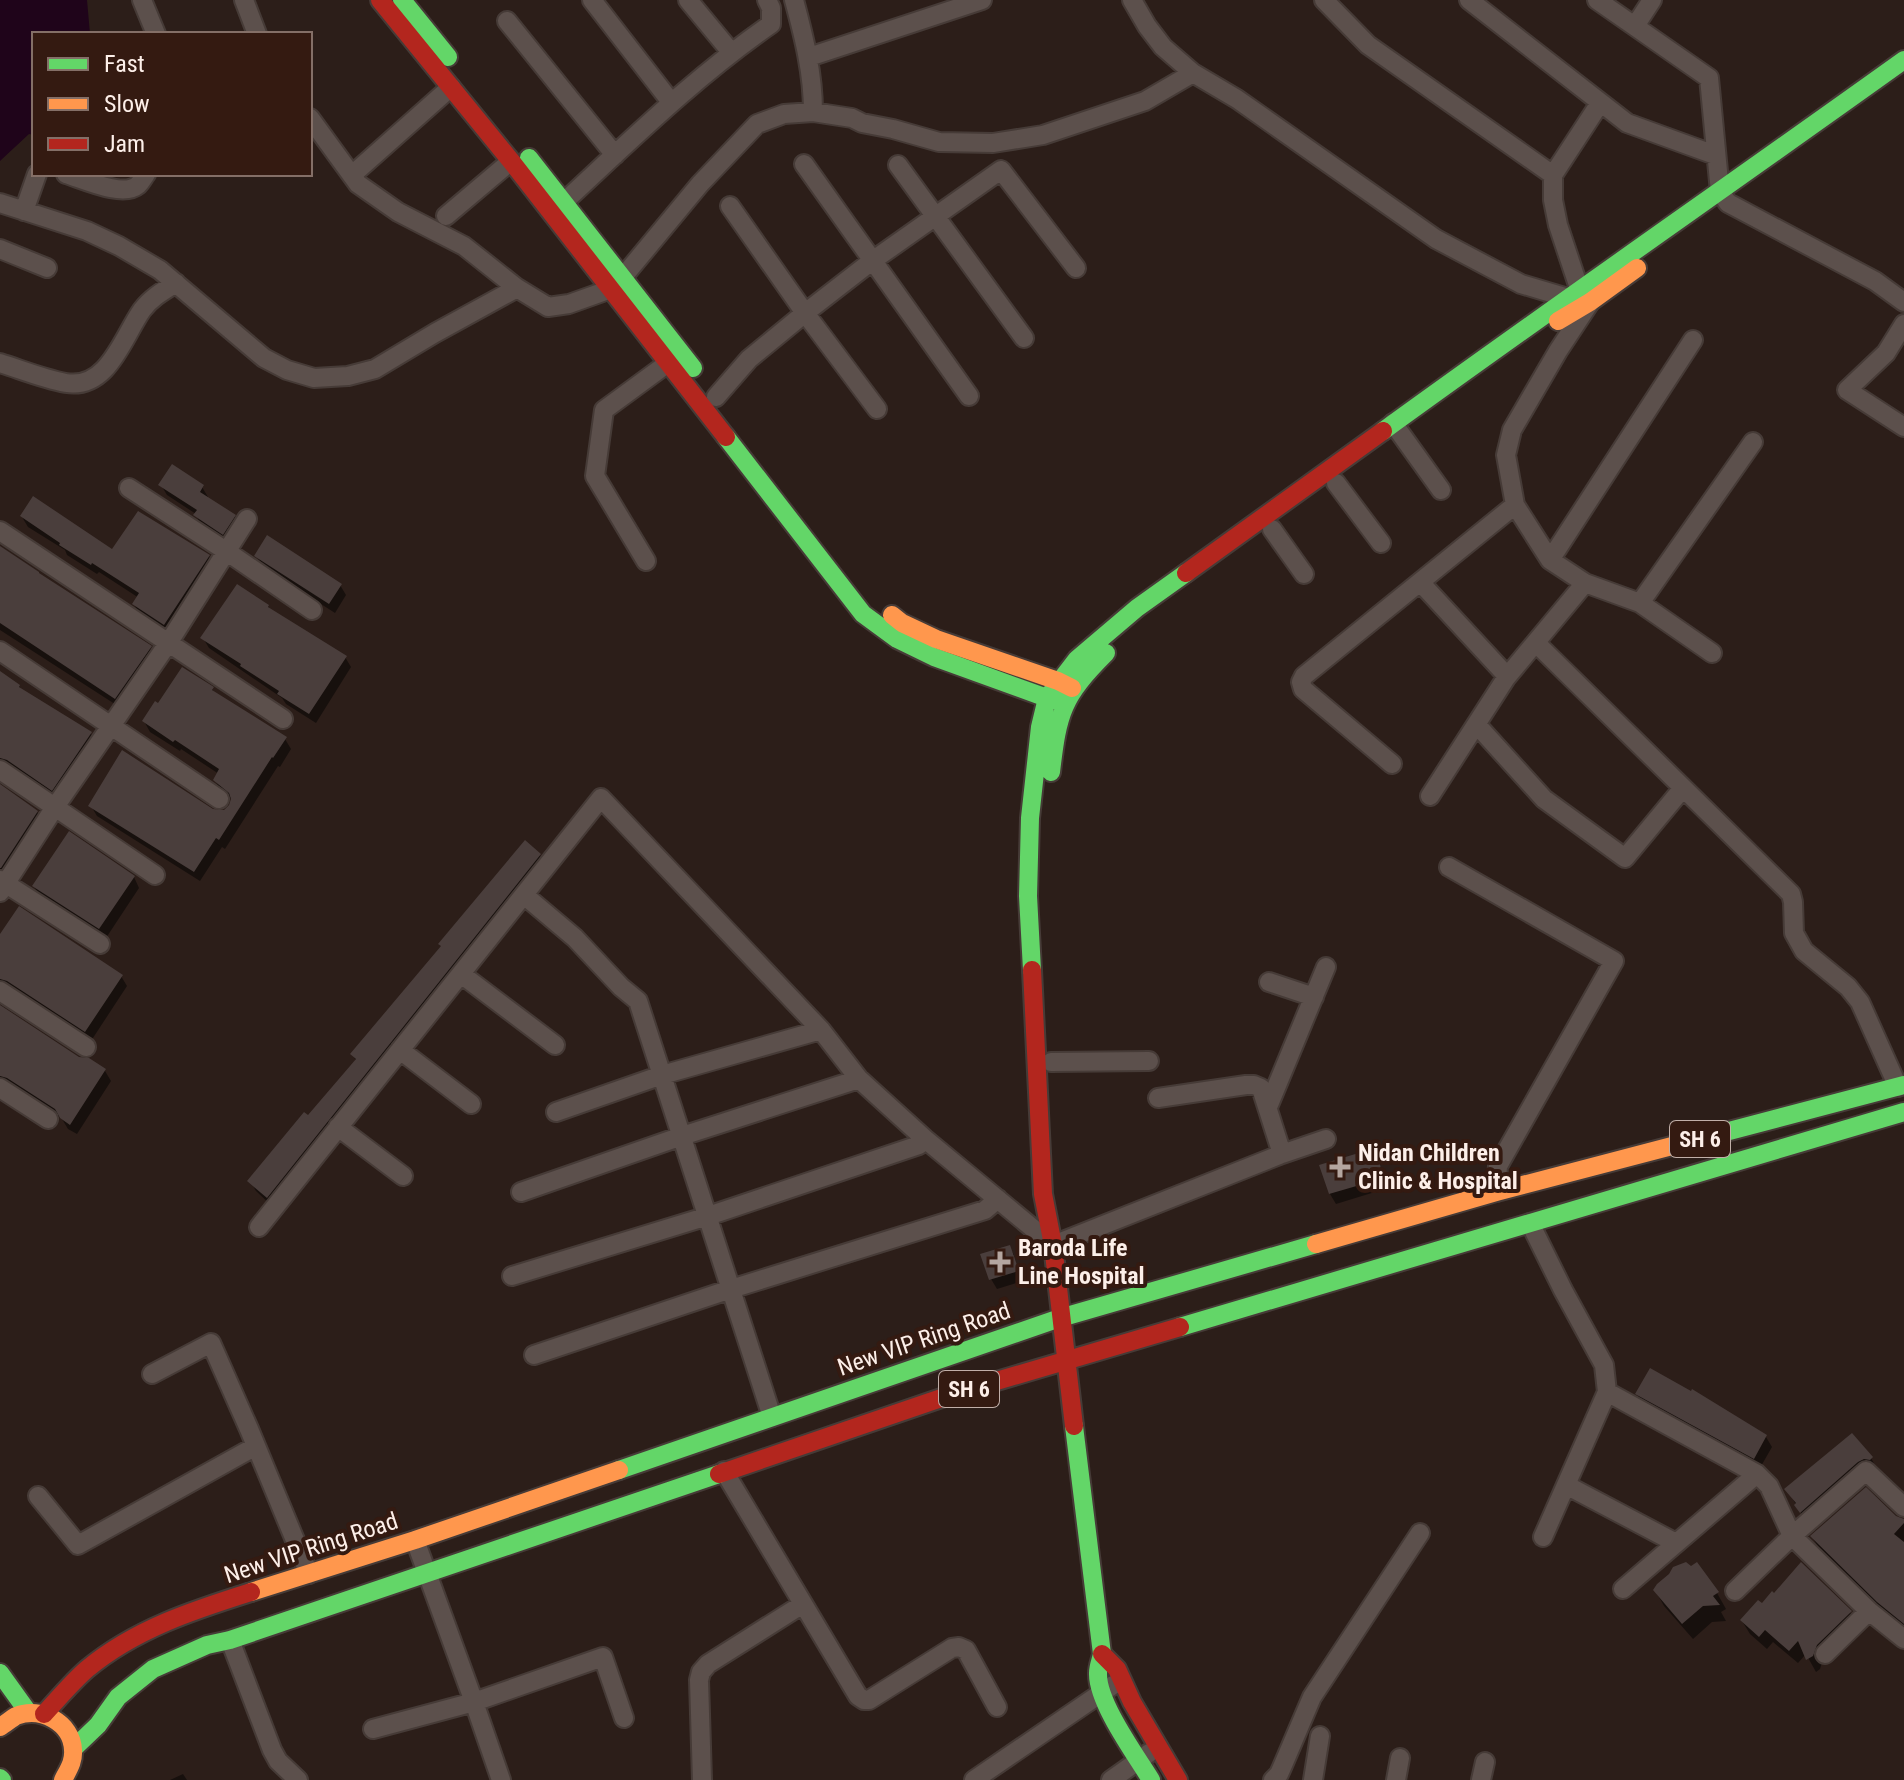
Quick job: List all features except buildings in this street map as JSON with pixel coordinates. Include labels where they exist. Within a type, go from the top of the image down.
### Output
[{"type":"street","points":[[142,0],[155,32]]},
{"type":"street","points":[[244,0],[256,32]]},
{"type":"street","points":[[380,0],[511,161],[716,397],[874,601],[902,623],[1061,693]]},
{"type":"street","points":[[402,0],[564,202],[668,363],[863,614],[897,639],[934,657],[1061,693]]},
{"type":"street","points":[[592,0],[671,102]]},
{"type":"street","points":[[688,0],[731,52]]},
{"type":"street","points":[[564,202],[671,102],[731,52],[771,24],[771,8],[767,0]]},
{"type":"street","points":[[794,0],[809,57],[813,112]]},
{"type":"street","points":[[809,57],[982,0]]},
{"type":"street","points":[[1132,0],[1163,47],[1193,73],[1237,99],[1436,239],[1521,284],[1580,298]]},
{"type":"street","points":[[1147,0],[1193,73]]},
{"type":"street","points":[[1324,0],[1368,45],[1553,175]]},
{"type":"street","points":[[1469,0],[1627,123],[1715,155]]},
{"type":"street","points":[[1597,0],[1709,78],[1715,155],[1724,198],[1778,231],[1875,281],[1904,302]]},
{"type":"street","points":[[1635,26],[1652,0]]},
{"type":"street","points":[[507,21],[615,155]]},
{"type":"street","points":[[1712,653],[1640,603],[1585,583],[1550,560],[1515,505],[1506,455],[1512,430],[1558,351],[1580,298],[1878,88],[1904,60]]},
{"type":"street","points":[[312,121],[358,184],[398,212],[464,246],[517,288],[548,307],[569,304],[617,283],[700,184],[757,124],[784,114],[813,112],[852,118],[939,142],[993,143],[1043,135],[1145,101],[1193,73]]},
{"type":"street","points":[[1878,88],[1904,78]]},
{"type":"street","points":[[352,175],[451,87]]},
{"type":"street","points":[[1580,298],[1558,225],[1553,200],[1553,175],[1600,103]]},
{"type":"street","points":[[446,216],[511,161]]},
{"type":"street","points":[[804,164],[969,396]]},
{"type":"street","points":[[898,165],[1024,338]]},
{"type":"street","points":[[716,397],[749,359],[805,313],[872,261],[1001,170],[1076,268]]},
{"type":"street","points":[[24,211],[36,176]]},
{"type":"street","points":[[72,176],[126,191],[137,186],[144,176]]},
{"type":"street","points":[[1151,1780],[1120,1730],[1097,1675],[1102,1654],[1053,1245],[1043,1194],[1028,896],[1030,818],[1040,727],[1077,659],[1137,608],[1557,322],[1606,270],[1724,198]]},
{"type":"street","points":[[0,203],[87,231],[119,246],[160,270],[264,358],[287,370],[314,378],[348,376],[375,369],[517,288]]},
{"type":"street","points":[[730,206],[877,409]]},
{"type":"street","points":[[0,249],[47,268]]},
{"type":"street","points":[[0,363],[68,383],[89,381],[107,367],[143,309],[176,283]]},
{"type":"street","points":[[1904,324],[1886,353],[1847,390],[1904,427]]},
{"type":"street","points":[[1550,560],[1693,340]]},
{"type":"street","points":[[646,561],[595,476],[604,410],[668,363]]},
{"type":"street","points":[[1053,1245],[1057,1194],[1042,894],[1045,820],[1061,693],[1145,620],[1336,483],[1398,429]]},
{"type":"street","points":[[1398,429],[1441,490]]},
{"type":"street","points":[[1640,603],[1753,442]]},
{"type":"street","points":[[1336,483],[1381,543]]},
{"type":"street","points":[[129,488],[312,610]]},
{"type":"street","points":[[1392,764],[1303,689],[1301,682],[1304,676],[1515,505]]},
{"type":"street","points":[[100,944],[2,885],[169,642],[247,519]]},
{"type":"street","points":[[1272,529],[1304,574]]},
{"type":"street","points":[[0,531],[283,719]]},
{"type":"street","points":[[1420,582],[1507,676]]},
{"type":"street","points":[[1430,796],[1507,676],[1585,583]]},
{"type":"street","points":[[1536,643],[1791,894],[1794,933],[1804,951],[1848,987],[1860,1002],[1896,1088],[1904,1134]]},
{"type":"street","points":[[0,651],[219,799]]},
{"type":"street","points":[[1477,725],[1544,799],[1625,858],[1683,788]]},
{"type":"street","points":[[0,770],[155,875]]},
{"type":"street","points":[[259,1227],[601,798],[821,1030],[859,1079],[925,1139],[1053,1245]]},
{"type":"street","points":[[1449,867],[1614,961],[1498,1166],[1496,1192]]},
{"type":"street","points":[[524,895],[575,938],[638,1001],[772,1417]]},
{"type":"street","points":[[1268,1107],[1326,967]]},
{"type":"street","points":[[461,974],[555,1045]]},
{"type":"street","points":[[1269,982],[1314,997]]},
{"type":"street","points":[[0,991],[86,1047]]},
{"type":"street","points":[[556,1112],[662,1075],[821,1030]]},
{"type":"street","points":[[400,1050],[471,1104]]},
{"type":"street","points":[[1051,1062],[1149,1061]]},
{"type":"street","points":[[521,1192],[859,1079]]},
{"type":"street","points":[[1158,1098],[1254,1085],[1261,1088],[1282,1154]]},
{"type":"street","points":[[0,1088],[48,1119]]},
{"type":"street","name":"New VIP Ring Road","points":[[0,1727],[20,1713],[36,1713],[87,1669],[128,1640],[186,1613],[415,1540],[1060,1318],[1496,1192],[1896,1088]]},
{"type":"street","name":"SH 6","points":[[74,1748],[98,1725],[118,1697],[153,1669],[207,1645],[230,1640],[956,1393],[1900,1113]]},
{"type":"street","points":[[338,1127],[403,1176]]},
{"type":"street","points":[[512,1276],[708,1216],[919,1145],[925,1139]]},
{"type":"street","points":[[1053,1245],[1326,1139]]},
{"type":"street","points":[[534,1355],[731,1289],[985,1210],[998,1199]]},
{"type":"street","points":[[1530,1223],[1604,1365],[1607,1392],[1543,1537]]},
{"type":"street","points":[[152,1374],[211,1343],[309,1574]]},
{"type":"street","points":[[1607,1392],[1757,1474],[1769,1486],[1792,1536],[1869,1611],[1904,1639]]},
{"type":"street","points":[[38,1496],[78,1545],[256,1446]]},
{"type":"street","points":[[724,1471],[858,1696],[869,1700],[952,1648],[959,1647],[966,1650],[997,1707]]},
{"type":"street","points":[[1735,1591],[1866,1471],[1904,1507]]},
{"type":"street","points":[[1623,1589],[1757,1474]]},
{"type":"street","points":[[1566,1485],[1676,1543]]},
{"type":"street","points":[[1273,1780],[1279,1774],[1312,1697],[1420,1533]]},
{"type":"street","points":[[415,1540],[501,1780]]},
{"type":"street","points":[[702,1780],[701,1672],[708,1664],[803,1604]]},
{"type":"street","points":[[1825,1654],[1869,1611]]},
{"type":"street","points":[[230,1640],[272,1750],[278,1761],[298,1780]]},
{"type":"street","points":[[1102,1654],[1117,1669],[1132,1702],[1178,1780]]},
{"type":"street","points":[[373,1729],[474,1702],[603,1657],[624,1718]]},
{"type":"street","points":[[0,1673],[36,1713],[52,1716],[70,1736],[74,1748],[68,1778]]},
{"type":"street","points":[[974,1780],[1122,1680]]},
{"type":"street","points":[[1313,1780],[1320,1736]]},
{"type":"street","points":[[1111,1780],[1158,1747]]},
{"type":"street","points":[[1396,1780],[1400,1758]]},
{"type":"shaded area","points":[[0,0],[87,0],[90,32],[32,32],[32,135],[0,161]]},
{"type":"traffic: fast","points":[[402,0],[448,57]]},
{"type":"traffic: fast","points":[[1383,431],[1904,60]]},
{"type":"traffic: fast","points":[[529,158],[693,368]]},
{"type":"traffic: fast","points":[[726,437],[863,614],[897,639],[934,657],[1063,702]]},
{"type":"traffic: fast","points":[[1032,970],[1028,896],[1030,818],[1040,727],[1047,698],[1077,659],[1137,608],[1186,573]]},
{"type":"traffic: fast","points":[[1051,772],[1056,734],[1065,706],[1080,682],[1106,653]]},
{"type":"traffic: fast","points":[[1714,1135],[1904,1085]]},
{"type":"traffic: fast","points":[[1180,1327],[1904,1112]]},
{"type":"traffic: fast","points":[[619,1470],[1060,1318],[1316,1244]]},
{"type":"traffic: fast","points":[[1074,1426],[1102,1654],[1098,1670],[1099,1685],[1118,1728],[1151,1780]]},
{"type":"traffic: fast","points":[[74,1748],[98,1725],[118,1697],[153,1669],[207,1645],[230,1640],[719,1474]]},
{"type":"traffic: fast","points":[[0,1673],[28,1712]]},
{"type":"traffic: slow","points":[[1558,321],[1637,268]]},
{"type":"traffic: slow","points":[[892,615],[936,639],[1072,688]]},
{"type":"traffic: slow","points":[[1316,1244],[1496,1192],[1714,1135]]},
{"type":"traffic: slow","points":[[251,1592],[619,1470]]},
{"type":"traffic: slow","points":[[0,1727],[26,1713],[54,1719],[67,1732],[73,1750],[72,1762],[63,1780]]},
{"type":"traffic: jam","points":[[380,0],[511,161],[726,437]]},
{"type":"traffic: jam","points":[[1186,573],[1383,431]]},
{"type":"traffic: jam","points":[[1032,970],[1043,1194],[1053,1245],[1074,1426]]},
{"type":"traffic: jam","points":[[719,1474],[956,1393],[1180,1327]]},
{"type":"traffic: jam","points":[[44,1714],[87,1669],[125,1643],[187,1614],[251,1592]]},
{"type":"traffic: jam","points":[[1102,1654],[1117,1669],[1132,1702],[1178,1780]]},
{"type":"place","name":"Nidan Children Clinic & Hospital","points":[[1340,1167]]},
{"type":"place","name":"Baroda Life Line Hospital","points":[[1000,1262]]}]
